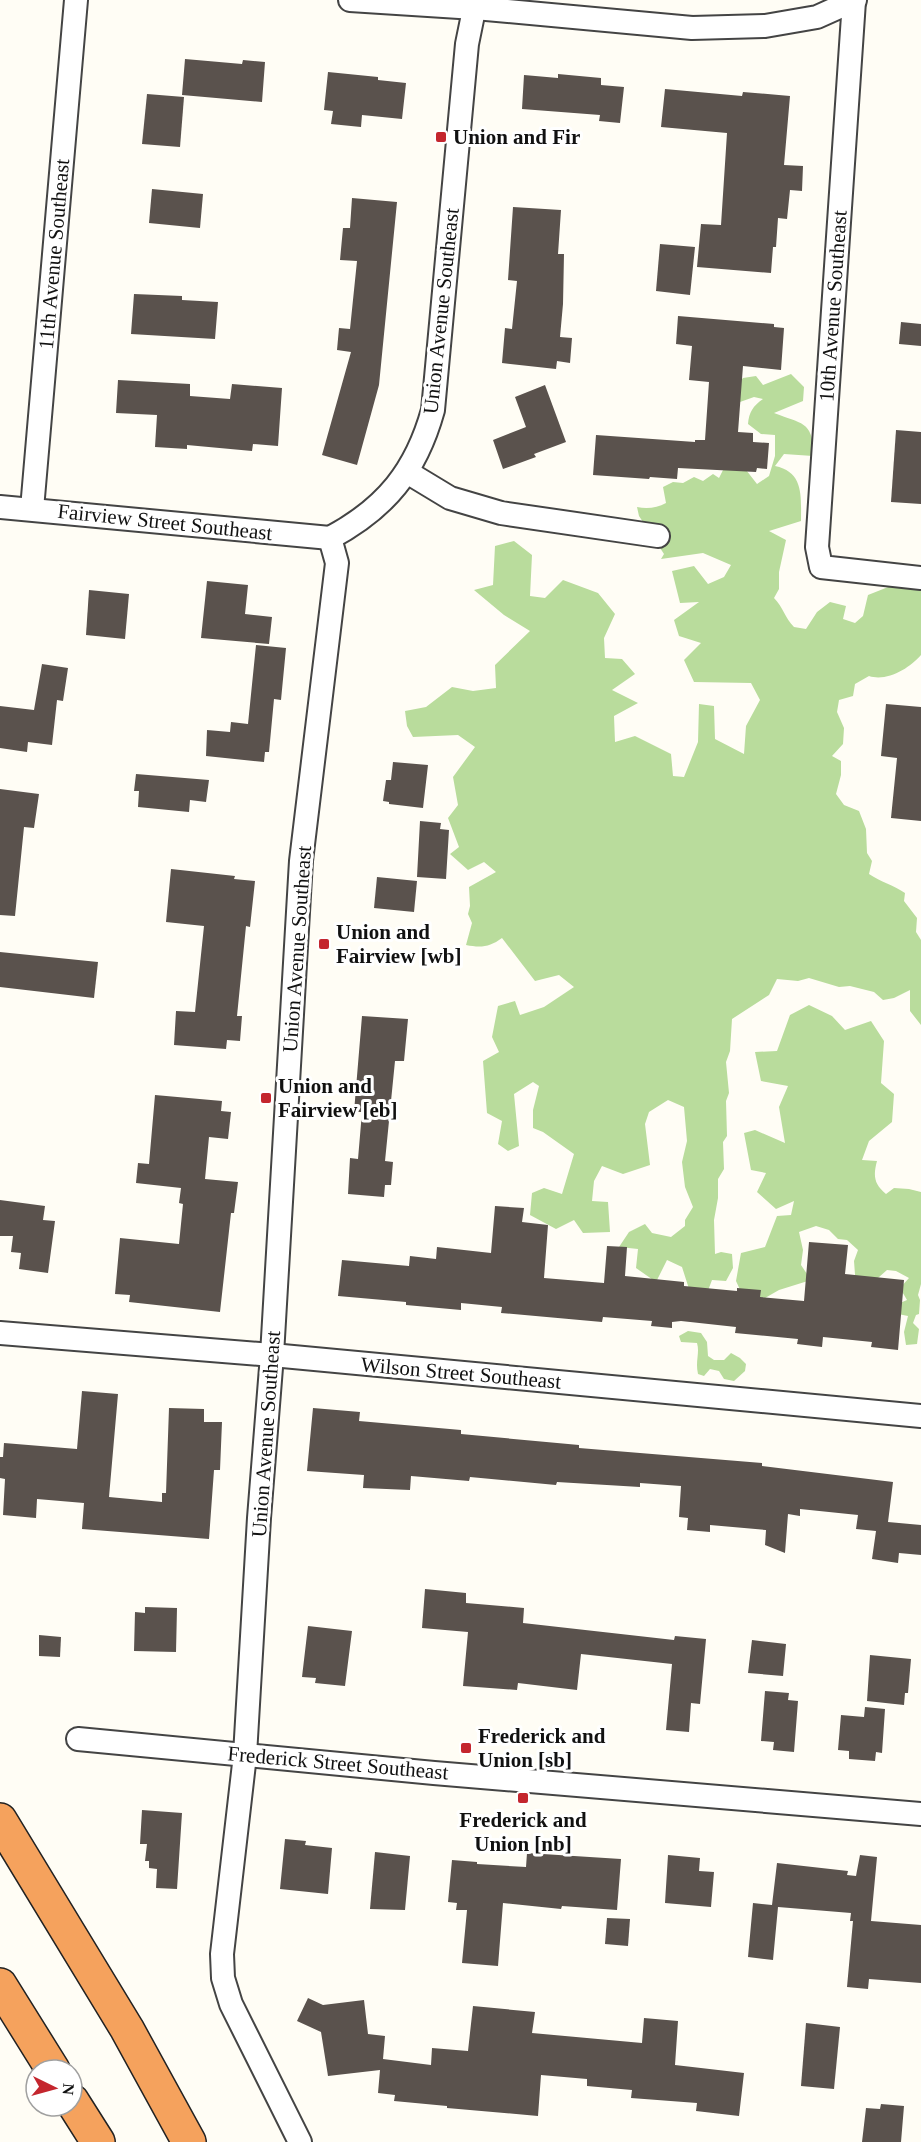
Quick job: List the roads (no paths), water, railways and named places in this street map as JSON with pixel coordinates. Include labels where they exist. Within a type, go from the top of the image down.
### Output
[{"type":"highway","points":[[0,1820],[127,2029],[189,2142]]},
{"type":"highway","points":[[0,1985],[46,2058]]},
{"type":"highway","points":[[83,2118],[98,2142]]},
{"type":"street","name":"11th Avenue Southeast","points":[[32,509],[76,0]]},
{"type":"street","points":[[351,0],[476,4],[692,28],[765,26],[817,17],[855,0]]},
{"type":"street","name":"10th Avenue Southeast","points":[[855,0],[850,44],[817,546],[821,567],[921,578]]},
{"type":"street","name":"Union Avenue Southeast","points":[[300,2142],[231,2004],[223,1978],[222,1954],[245,1755],[259,1518],[272,1355],[301,861],[337,563],[330,538],[353,526],[394,490],[419,453],[434,410],[467,44],[476,4]]},
{"type":"street","points":[[407,472],[450,498],[501,513],[658,536]]},
{"type":"street","name":"Fairview Street Southeast","points":[[0,507],[330,538]]},
{"type":"street","name":"Wilson Street Southeast","points":[[0,1333],[272,1355],[921,1416]]},
{"type":"street","name":"Frederick Street Southeast","points":[[78,1739],[921,1814]]},
{"type":"place","name":"Union and Fir","points":[[441,137]]},
{"type":"place","name":"Union and Fairview [wb]","points":[[324,944]]},
{"type":"place","name":"Union and Fairview [eb]","points":[[266,1098]]},
{"type":"place","name":"Frederick and Union [sb]","points":[[466,1748]]},
{"type":"place","name":"Frederick and Union [nb]","points":[[523,1798]]}]
